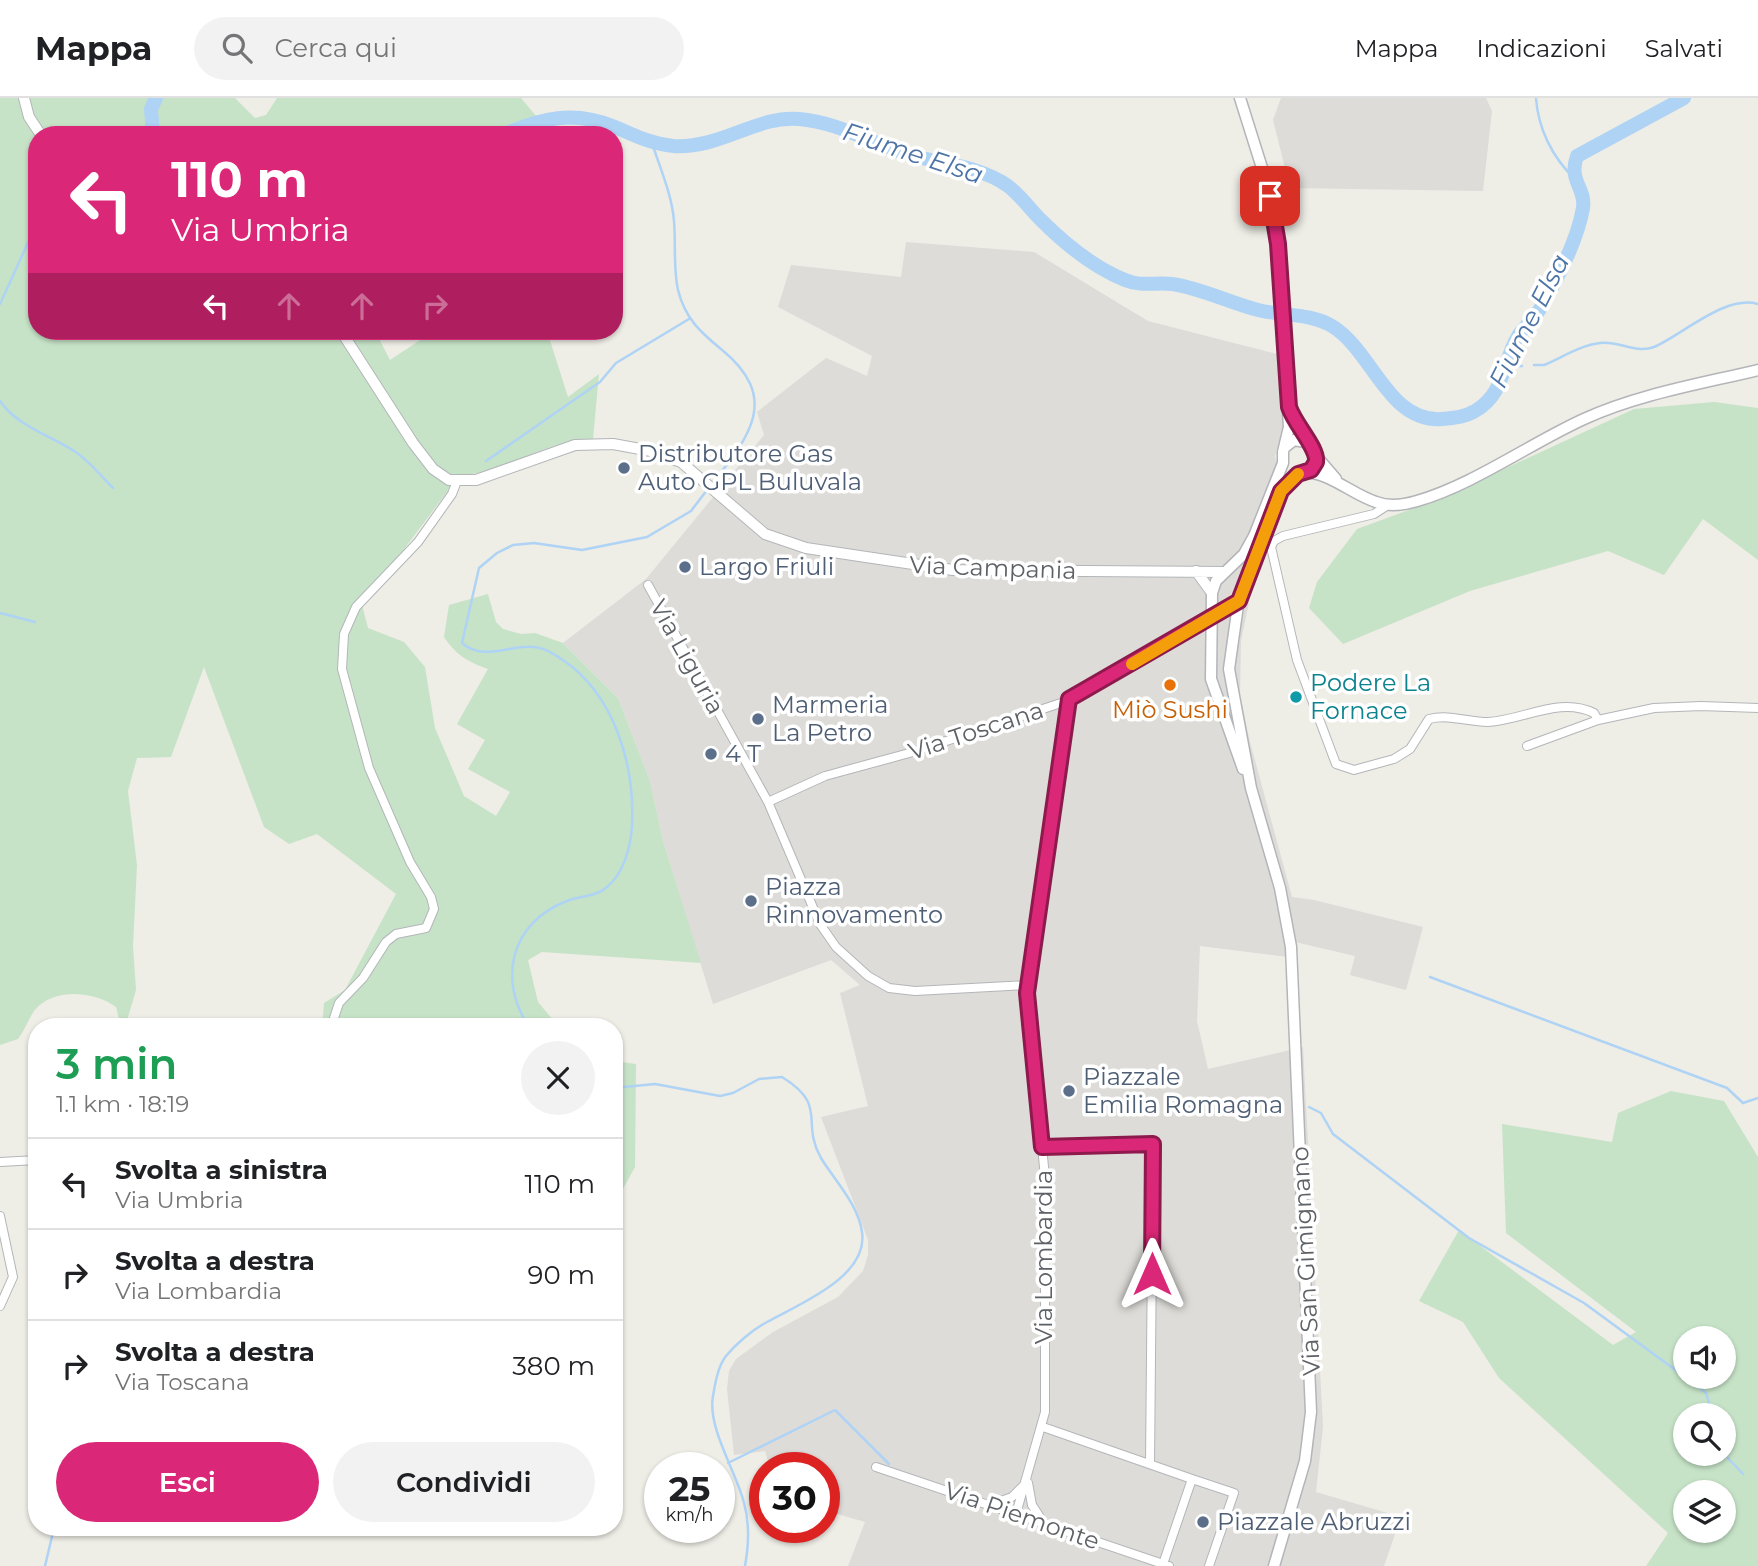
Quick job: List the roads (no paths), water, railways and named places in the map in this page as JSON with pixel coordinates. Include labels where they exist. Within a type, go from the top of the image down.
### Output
[{"type":"main road","points":[[1240,98],[1268,187],[1278,244],[1289,407],[1306,440],[1314,447],[1317,457],[1338,481],[1367,498],[1388,505],[1407,503],[1438,493],[1602,412],[1758,370]]},
{"type":"main road","name":"Via San Gimignano","points":[[1251,788],[1225,726],[1212,683],[1209,664],[1212,593],[1216,582],[1250,544],[1283,463],[1289,429],[1289,407]]},
{"type":"main road","points":[[1285,447],[1294,440],[1306,440]]},
{"type":"main road","name":"Via San Gimignano","points":[[1274,1566],[1308,1447],[1311,1383],[1292,954],[1280,888],[1251,788],[1228,669],[1231,637],[1239,601],[1281,491],[1314,467],[1317,457]]},
{"type":"main road","points":[[1283,463],[1289,471],[1338,481]]},
{"type":"main road","points":[[1224,572],[1238,576],[1244,589]]},
{"type":"main road","points":[[1211,616],[1239,601]]},
{"type":"street","points":[[22,100],[36,126]]},
{"type":"street","points":[[334,1018],[339,1003],[363,978],[386,942],[396,934],[426,928],[434,909],[369,768],[342,669],[344,634],[356,607],[418,542],[449,499],[457,481],[443,478],[430,466],[347,340]]},
{"type":"street","name":"Via Campania","points":[[457,481],[480,479],[562,448],[595,443],[658,453],[695,471],[758,529],[782,543],[905,566],[961,571],[1224,572]]},
{"type":"street","points":[[1388,505],[1379,512],[1288,534],[1273,542],[1271,554],[1297,660],[1336,764],[1353,771],[1394,759],[1410,748],[1429,719],[1442,716],[1486,722],[1518,719],[1569,705],[1594,713],[1598,720]]},
{"type":"street","points":[[1196,571],[1212,593]]},
{"type":"street","name":"Via Liguria","points":[[648,585],[768,802]]},
{"type":"street","name":"Via Toscana","points":[[768,802],[825,776],[913,752],[1069,699],[1211,616]]},
{"type":"street","name":"Via Lombardia","points":[[1016,1514],[1043,1427],[1045,1193],[1028,985],[1069,699]]},
{"type":"street","points":[[1527,746],[1598,720],[1654,708],[1701,705],[1758,708]]},
{"type":"street","points":[[768,802],[828,939],[874,980],[896,990],[1028,985]]},
{"type":"street","points":[[1042,1147],[1153,1144],[1150,1464]]},
{"type":"street","points":[[0,1162],[28,1160]]},
{"type":"street","points":[[0,1216],[13,1277],[0,1306]]},
{"type":"street","points":[[1043,1427],[1234,1493],[1209,1566]]},
{"type":"street","name":"Via Piemonte","points":[[876,1467],[1166,1565]]},
{"type":"street","points":[[1166,1565],[1192,1479]]},
{"type":"street","points":[[990,1505],[1012,1497],[1027,1480]]},
{"type":"street","points":[[1027,1480],[1032,1505],[1045,1524]]},
{"type":"waterway","name":"Fiume Elsa","points":[[152,126],[151,109],[156,98]]},
{"type":"waterway","points":[[1536,98],[1548,141],[1559,161],[1574,178]]},
{"type":"waterway","name":"Fiume Elsa","points":[[623,130],[657,143],[690,146],[768,122],[799,119],[828,124],[910,155],[985,174],[1013,190],[1041,220],[1091,262],[1125,280],[1183,286],[1258,310],[1305,317],[1332,326],[1346,337],[1394,398],[1408,410],[1423,417],[1442,419],[1471,413],[1492,396],[1518,336],[1538,313],[1559,273],[1576,234],[1583,208],[1575,172],[1577,156],[1684,98]]},
{"type":"waterway","name":"Fiume Elsa","points":[[526,126],[558,118],[585,119],[612,126]]},
{"type":"waterway","points":[[652,143],[673,211],[676,273],[681,300],[700,330],[739,367],[750,384],[754,401],[753,417],[747,433],[711,485]]},
{"type":"waterway","points":[[0,304],[28,243]]},
{"type":"waterway","points":[[1534,365],[1544,365],[1578,349],[1600,343],[1647,349],[1718,310],[1745,302],[1758,304]]},
{"type":"waterway","points":[[486,461],[600,382],[616,363],[689,319]]},
{"type":"waterway","points":[[1505,367],[1522,366]]},
{"type":"waterway","points":[[0,401],[16,418],[82,457],[113,488]]},
{"type":"waterway","points":[[524,1018],[514,990],[512,972],[522,937],[548,910],[603,890],[618,874],[626,859],[631,833],[630,778],[618,733],[608,712],[596,692],[563,660],[538,648],[488,652],[470,649],[462,643],[479,568],[497,553],[513,545],[534,543],[582,550],[647,537],[691,511],[707,490]]},
{"type":"waterway","points":[[0,613],[35,622]]},
{"type":"waterway","points":[[1430,977],[1727,1088],[1743,1103],[1758,1098]]},
{"type":"waterway","points":[[623,1087],[655,1084],[720,1096],[733,1093],[759,1079],[782,1077],[805,1097],[811,1114],[815,1145],[851,1202],[860,1222],[861,1248],[854,1263],[843,1276],[812,1298],[750,1333],[726,1356],[719,1370],[712,1409],[718,1436],[746,1511],[748,1534],[745,1566]]},
{"type":"waterway","points":[[1309,1107],[1321,1113],[1333,1134],[1469,1238],[1584,1303],[1673,1368]]},
{"type":"waterway","points":[[1701,1389],[1706,1393],[1709,1403]]},
{"type":"waterway","points":[[735,1460],[835,1410],[889,1464]]},
{"type":"waterway","points":[[1735,1466],[1743,1474]]},
{"type":"waterway","points":[[45,1566],[52,1536]]},
{"type":"place","name":"Distributore Gas Auto GPL Buluvala","points":[[624,468]]},
{"type":"place","name":"Largo Friuli","points":[[685,567]]},
{"type":"place","name":"Miò Sushi","points":[[1170,685]]},
{"type":"place","name":"Podere La Fornace","points":[[1296,697]]},
{"type":"place","name":"Marmeria La Petro","points":[[758,719]]},
{"type":"place","name":"4 T","points":[[711,754]]},
{"type":"place","name":"Piazza Rinnovamento","points":[[751,901]]},
{"type":"place","name":"Piazzale Emilia Romagna","points":[[1069,1091]]},
{"type":"place","name":"Piazzale Abruzzi","points":[[1203,1522]]}]
